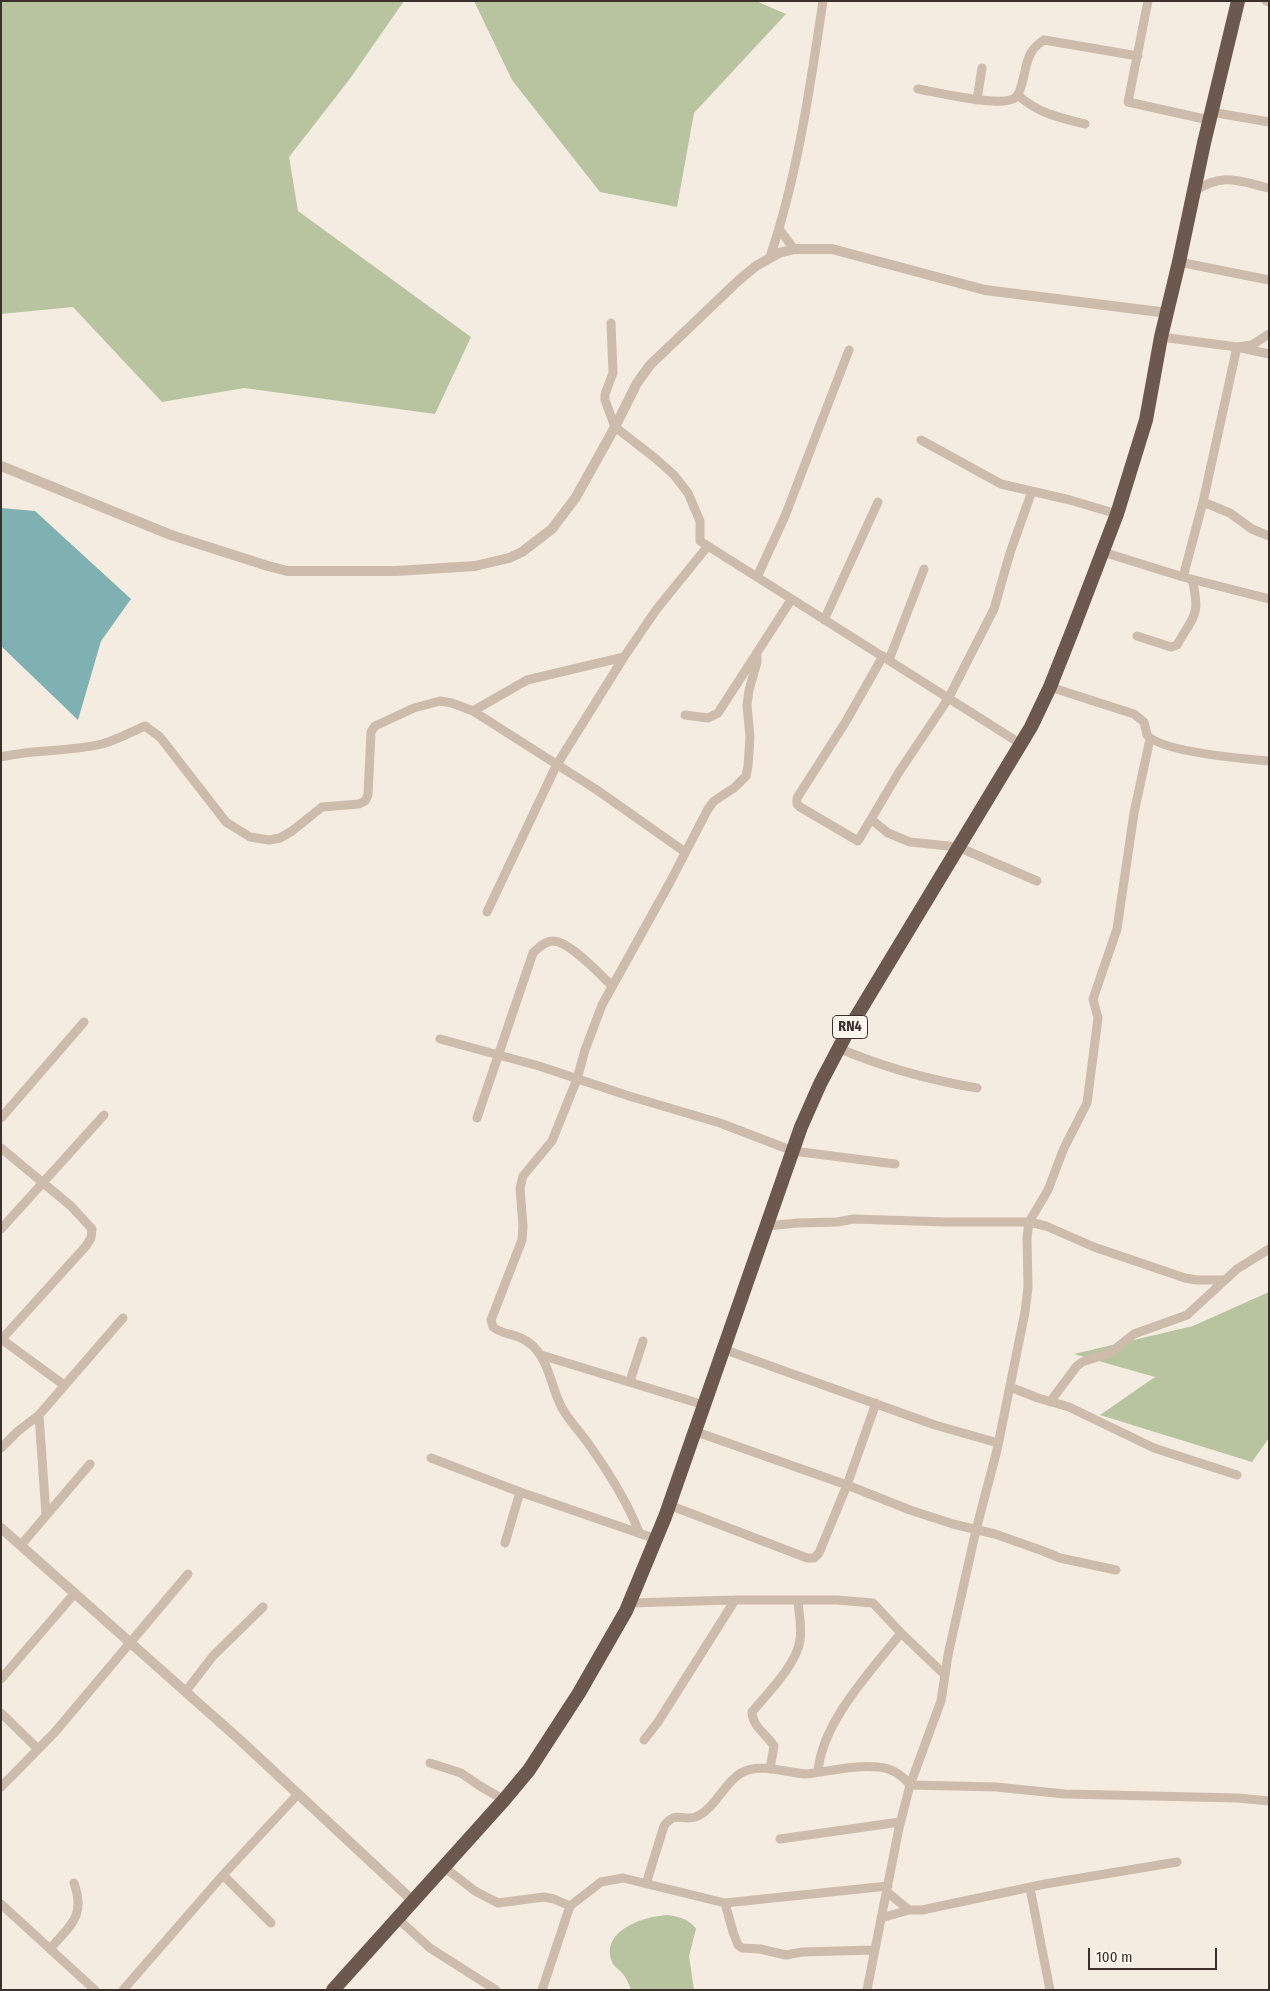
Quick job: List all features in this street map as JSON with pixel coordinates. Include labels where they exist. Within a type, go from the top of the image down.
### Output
[{"type":"highway","name":"RN4","points":[[333,1990],[529,1770],[579,1693],[630,1602],[669,1505],[766,1226],[820,1084],[881,972],[1021,744],[1050,687],[1117,514],[1146,420],[1210,116],[1238,1]]},
{"type":"street","points":[[770,257],[779,229],[803,132],[823,1]]},
{"type":"street","points":[[1148,1],[1128,102],[1210,116],[1269,122]]},
{"type":"street","points":[[918,89],[977,100],[1006,102],[1018,96],[1029,55],[1044,40],[1138,56]]},
{"type":"street","points":[[977,100],[982,68]]},
{"type":"street","points":[[1018,96],[1028,105],[1041,112],[1085,124]]},
{"type":"street","points":[[1194,192],[1210,182],[1220,179],[1269,188]]},
{"type":"street","points":[[779,229],[794,249]]},
{"type":"street","points":[[1,466],[171,535],[268,566],[287,570],[396,571],[474,566],[509,558],[522,552],[552,529],[576,497],[637,383],[655,359],[739,280],[778,252],[794,249],[832,249],[985,290],[1168,313]]},
{"type":"street","points":[[1179,262],[1269,280]]},
{"type":"street","points":[[611,323],[613,373],[605,394],[605,400],[615,427],[674,475],[688,493],[700,521],[700,541],[1021,744]]},
{"type":"street","points":[[1237,347],[1252,345],[1269,334]]},
{"type":"street","points":[[1162,337],[1237,347],[1269,354]]},
{"type":"street","points":[[1137,636],[1171,647],[1177,645],[1194,618],[1197,608],[1188,578],[1237,347]]},
{"type":"street","points":[[757,577],[785,516],[849,350]]},
{"type":"street","points":[[921,440],[1001,484],[1070,500],[1117,514]]},
{"type":"street","points":[[924,569],[886,658],[797,798],[797,804],[800,807],[858,841],[899,772],[948,699],[994,609],[1010,552],[1032,491]]},
{"type":"street","points":[[824,620],[878,502]]},
{"type":"street","points":[[1203,502],[1230,513],[1252,529],[1269,536]]},
{"type":"street","points":[[488,912],[556,766],[624,657],[656,610],[707,547]]},
{"type":"street","points":[[1103,552],[1188,578],[1269,599]]},
{"type":"street","points":[[685,715],[697,718],[713,717],[728,699],[738,680],[791,600]]},
{"type":"street","points":[[639,1532],[620,1492],[563,1410],[541,1355],[524,1339],[512,1333],[498,1332],[492,1327],[491,1320],[522,1240],[524,1226],[520,1188],[523,1176],[552,1141],[577,1079],[593,1028],[612,986],[708,809],[714,801],[734,788],[746,776],[750,738],[747,704],[757,662],[757,654]]},
{"type":"street","points":[[473,711],[527,680],[624,657]]},
{"type":"street","points":[[1050,687],[1134,714],[1144,722],[1150,739],[1209,755],[1269,761]]},
{"type":"street","points":[[1,757],[16,753],[67,750],[103,744],[145,726],[160,737],[226,822],[250,837],[270,840],[280,838],[292,831],[322,807],[359,804],[364,801],[368,795],[372,732],[380,723],[414,708],[440,701],[452,702],[473,711],[604,795],[685,852]]},
{"type":"street","points":[[867,1990],[900,1822],[910,1785],[941,1701],[948,1655],[1010,1387],[1027,1301],[1029,1222],[1048,1190],[1064,1148],[1087,1103],[1098,1018],[1093,999],[1117,929],[1134,813],[1150,739]]},
{"type":"street","points":[[872,820],[888,833],[910,842],[958,847],[1037,881]]},
{"type":"street","points":[[477,1118],[497,1054],[533,953],[548,941],[555,940],[586,960],[612,986]]},
{"type":"street","points":[[1,1118],[84,1022]]},
{"type":"street","points":[[440,1039],[497,1054],[720,1123],[793,1151],[895,1164]]},
{"type":"street","points":[[838,1048],[910,1074],[938,1082],[977,1088]]},
{"type":"street","points":[[1,1229],[104,1115]]},
{"type":"street","points":[[1,1148],[71,1206],[92,1229],[91,1238],[68,1266],[1,1339],[64,1385]]},
{"type":"street","points":[[766,1226],[837,1222],[854,1219],[1029,1222],[1046,1226],[1094,1247],[1185,1278],[1224,1280]]},
{"type":"street","points":[[1050,1402],[1072,1372],[1082,1362],[1110,1353],[1134,1334],[1187,1315],[1237,1269],[1269,1249]]},
{"type":"street","points":[[1,1448],[18,1431],[38,1416],[123,1318]]},
{"type":"street","points":[[630,1381],[643,1341]]},
{"type":"street","points":[[723,1349],[935,1424],[998,1443]]},
{"type":"street","points":[[541,1355],[704,1405]]},
{"type":"street","points":[[1010,1387],[1079,1412],[1154,1448],[1237,1475]]},
{"type":"street","points":[[669,1505],[807,1558],[814,1558],[819,1553],[847,1485],[876,1403]]},
{"type":"street","points":[[38,1416],[46,1515]]},
{"type":"street","points":[[694,1431],[847,1485],[910,1510],[1018,1542],[1060,1558],[1116,1570]]},
{"type":"street","points":[[431,1458],[520,1492],[656,1539]]},
{"type":"street","points":[[21,1545],[90,1464]]},
{"type":"street","points":[[505,1543],[520,1492]]},
{"type":"street","points":[[1,1528],[186,1691],[413,1901]]},
{"type":"street","points":[[1,1787],[38,1749],[131,1643],[188,1574]]},
{"type":"street","points":[[1,1679],[75,1593]]},
{"type":"street","points":[[644,1740],[658,1722],[735,1600]]},
{"type":"street","points":[[630,1602],[837,1600],[873,1604],[945,1675]]},
{"type":"street","points":[[770,1769],[774,1746],[755,1722],[752,1712],[782,1676],[796,1654],[801,1632],[798,1601]]},
{"type":"street","points":[[186,1691],[214,1656],[262,1607]]},
{"type":"street","points":[[818,1772],[822,1746],[829,1730],[869,1673],[901,1633]]},
{"type":"street","points":[[1,1714],[38,1749]]},
{"type":"street","points":[[430,1763],[461,1773],[504,1800]]},
{"type":"street","points":[[646,1884],[664,1826],[668,1820],[675,1816],[691,1818],[698,1816],[742,1772],[754,1769],[770,1769],[807,1774],[852,1767],[878,1767],[903,1776],[910,1785]]},
{"type":"street","points":[[910,1785],[996,1787],[1065,1794],[1221,1797],[1269,1801]]},
{"type":"street","points":[[123,1990],[223,1875],[298,1794]]},
{"type":"street","points":[[780,1839],[900,1822]]},
{"type":"street","points":[[881,1918],[908,1910],[942,1906],[1177,1862]]},
{"type":"street","points":[[444,1867],[475,1891],[498,1903],[544,1897],[570,1906]]},
{"type":"street","points":[[223,1875],[272,1923]]},
{"type":"street","points":[[542,1990],[570,1906],[601,1882],[623,1878],[725,1903],[888,1889]]},
{"type":"street","points":[[50,1949],[76,1919],[79,1897],[74,1883]]},
{"type":"street","points":[[1030,1888],[1050,1990]]},
{"type":"street","points":[[888,1889],[908,1910]]},
{"type":"street","points":[[725,1903],[738,1945],[742,1948],[760,1949],[786,1955],[802,1952],[874,1950]]},
{"type":"street","points":[[1,1904],[95,1990]]},
{"type":"street","points":[[397,1918],[430,1948],[496,1990]]},
{"type":"green space","points":[[1,1],[404,1],[349,80],[289,157],[298,211],[471,337],[435,414],[244,388],[162,402],[73,307],[1,314]]},
{"type":"green space","points":[[474,1],[756,1],[786,14],[694,113],[677,207],[600,192],[512,80]]},
{"type":"green space","points":[[1269,1292],[1269,1438],[1252,1462],[1100,1415],[1155,1377],[1074,1354],[1193,1326]]},
{"type":"green space","points":[[668,1915],[684,1919],[696,1929],[689,1956],[694,1990],[631,1990],[625,1976],[612,1962],[610,1951],[612,1941],[618,1933],[637,1922]]},
{"type":"water","points":[[1,508],[35,511],[131,599],[101,641],[78,720],[1,646]]}]
